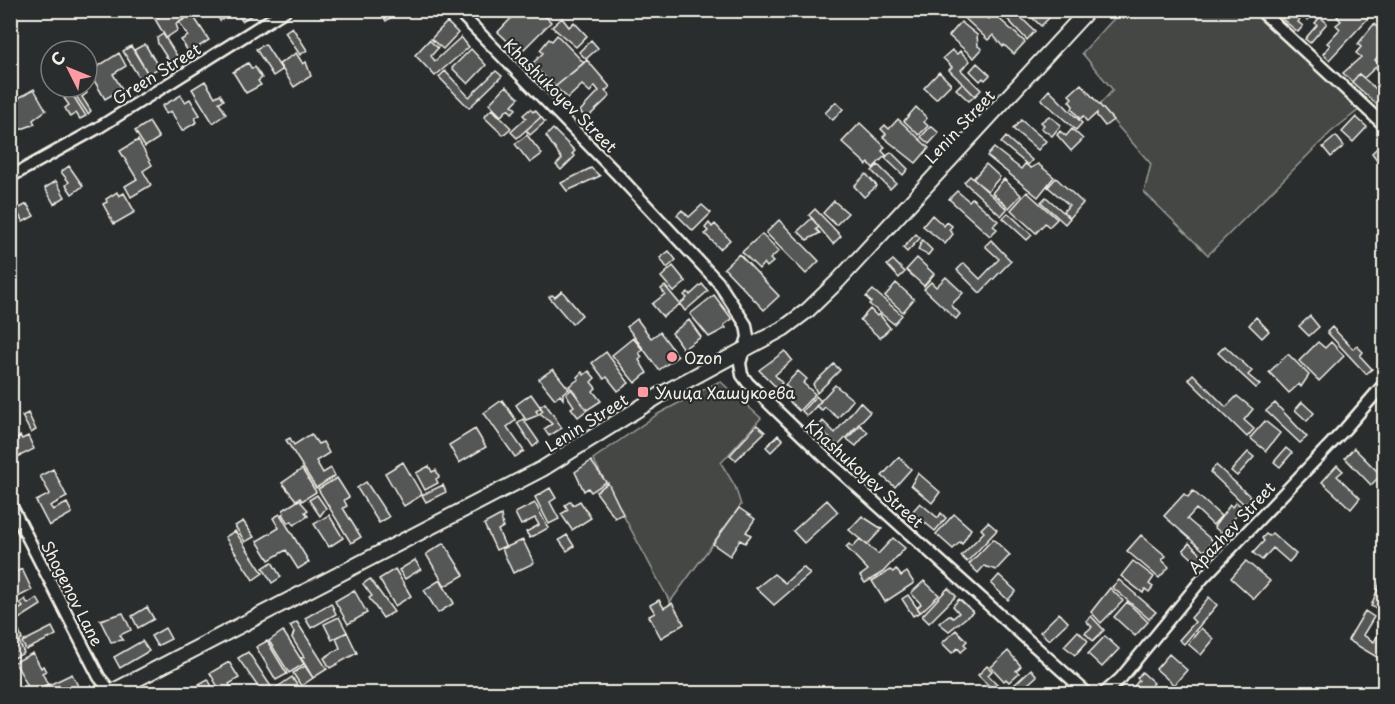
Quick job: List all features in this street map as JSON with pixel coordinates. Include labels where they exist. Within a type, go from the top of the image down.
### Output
[{"type":"street","name":"Green Street","points":[[10,177],[98,128],[286,10]]},
{"type":"street","name":"Khashukoyev Street","points":[[457,10],[617,174],[718,282],[746,325],[746,350],[740,363],[741,375],[769,405],[1088,693]]},
{"type":"street","name":"Lenin Street","points":[[111,693],[542,469],[662,394],[746,350],[802,315],[822,297],[1088,10]]},
{"type":"street","points":[[1260,10],[1384,125]]},
{"type":"street","name":"Apazhev Street","points":[[1103,693],[1121,678],[1211,569],[1345,429],[1384,384]]},
{"type":"street","name":"Shogenov Lane","points":[[10,503],[99,676],[111,693]]},
{"type":"shaded area","points":[[1121,11],[1250,11],[1360,109],[1331,132],[1208,255],[1144,192],[1151,164],[1099,105],[1113,90],[1082,53]]},
{"type":"shaded area","points":[[720,381],[761,418],[721,463],[735,486],[741,505],[670,602],[593,459],[658,414]]},
{"type":"building","points":[[170,10],[180,10],[185,19],[176,24],[178,30],[166,38],[155,19]]},
{"type":"building","points":[[214,10],[233,10],[234,12],[220,21]]},
{"type":"building","points":[[236,10],[248,10],[252,15],[242,21]]},
{"type":"building","points":[[379,10],[401,10],[386,21]]},
{"type":"building","points":[[519,10],[539,10],[551,22],[520,53],[498,32]]},
{"type":"building","points":[[956,10],[967,10],[973,15],[980,10],[989,19],[994,14],[1025,42],[1014,54],[1004,45],[1003,47],[993,35],[988,40]]},
{"type":"building","points":[[999,10],[1020,10],[1017,14],[1035,31],[1027,40]]},
{"type":"building","points":[[1024,10],[1043,10],[1050,17],[1041,26]]},
{"type":"building","points":[[1287,10],[1310,10],[1313,13],[1307,20],[1302,16],[1298,22],[1303,26],[1298,32],[1281,18]]},
{"type":"building","points":[[1343,10],[1368,10],[1372,14],[1329,60],[1323,54],[1330,45],[1327,43],[1340,29],[1336,25],[1341,21],[1337,17]]},
{"type":"building","points":[[192,14],[209,40],[189,53],[181,40],[188,36],[179,22]]},
{"type":"building","points":[[1320,17],[1327,23],[1310,43],[1305,39],[1317,25],[1315,23]]},
{"type":"building","points":[[562,18],[569,27],[574,22],[587,36],[576,47],[552,27]]},
{"type":"building","points":[[447,22],[458,33],[443,49],[431,39]]},
{"type":"building","points":[[961,22],[977,35],[978,46],[982,49],[974,58],[949,36]]},
{"type":"building","points":[[1374,24],[1384,34],[1384,50],[1375,60],[1379,64],[1364,78],[1359,74],[1352,82],[1343,73],[1361,57],[1356,53],[1361,47],[1358,44]]},
{"type":"building","points":[[292,27],[307,50],[300,55],[285,32]]},
{"type":"building","points":[[163,34],[179,59],[171,64],[158,44],[157,38]]},
{"type":"building","points":[[557,35],[584,63],[555,87],[532,64],[543,53],[540,50],[549,39],[552,41]]},
{"type":"building","points":[[461,37],[469,47],[435,76],[415,55],[429,40],[438,48],[431,56],[435,61]]},
{"type":"building","points":[[591,40],[598,48],[586,59],[579,52]]},
{"type":"building","points":[[145,44],[159,68],[148,74],[134,50]]},
{"type":"building","points":[[265,44],[282,70],[273,76],[256,49]]},
{"type":"building","points":[[131,46],[148,74],[140,79],[123,51]]},
{"type":"building","points":[[471,49],[486,65],[468,84],[452,68]]},
{"type":"building","points":[[952,50],[957,54],[960,51],[970,61],[961,70],[981,90],[975,96],[949,70],[952,67],[943,58]]},
{"type":"building","points":[[119,53],[126,66],[113,74],[122,89],[105,99],[99,89],[99,66]]},
{"type":"building","points":[[296,53],[303,64],[306,62],[311,76],[294,87],[279,64]]},
{"type":"building","points":[[587,60],[610,87],[605,91],[610,96],[586,119],[580,111],[599,91],[595,86],[590,92],[582,85],[568,98],[555,87]]},
{"type":"building","points":[[248,63],[252,69],[255,67],[262,78],[258,81],[261,85],[246,93],[233,72]]},
{"type":"building","points":[[977,63],[990,75],[985,80],[983,78],[980,81],[970,71]]},
{"type":"building","points":[[445,71],[469,97],[496,71],[502,76],[469,108],[439,77]]},
{"type":"building","points":[[939,72],[951,84],[936,99],[924,88]]},
{"type":"building","points":[[1359,74],[1384,96],[1384,111],[1352,82]]},
{"type":"building","points":[[205,81],[215,97],[220,94],[224,100],[219,102],[226,114],[213,123],[192,89]]},
{"type":"building","points":[[962,83],[975,96],[969,101],[956,89]]},
{"type":"building","points":[[1081,84],[1113,120],[1105,126],[1097,113],[1087,122],[1083,116],[1080,119],[1072,109],[1073,106],[1069,101],[1072,98],[1069,95]]},
{"type":"building","points":[[506,86],[519,98],[512,105],[516,109],[512,113],[508,109],[501,116],[489,104]]},
{"type":"building","points":[[34,89],[46,110],[33,120],[35,124],[19,130],[10,114],[10,103]]},
{"type":"building","points":[[1049,90],[1082,123],[1076,130],[1041,99]]},
{"type":"building","points":[[181,95],[185,102],[190,99],[200,115],[195,118],[197,122],[182,131],[171,111],[166,114],[162,106]]},
{"type":"building","points":[[65,99],[75,99],[86,116],[80,119],[76,113],[70,117],[65,108],[69,105]]},
{"type":"building","points":[[78,99],[83,99],[91,111],[88,114]]},
{"type":"building","points":[[836,102],[843,109],[833,120],[825,113]]},
{"type":"building","points":[[916,107],[927,118],[924,122],[928,126],[919,135],[904,121]]},
{"type":"building","points":[[492,109],[511,128],[503,135],[484,117]]},
{"type":"building","points":[[530,109],[533,112],[535,110],[541,117],[517,138],[511,132],[526,118],[523,115]]},
{"type":"building","points":[[1049,116],[1061,125],[1052,136],[1041,128],[1044,125],[1041,122]]},
{"type":"building","points":[[541,117],[545,122],[530,135],[526,130]]},
{"type":"building","points":[[1356,117],[1367,127],[1353,142],[1342,132]]},
{"type":"building","points":[[898,119],[929,148],[916,163],[883,137],[886,134],[881,129],[885,125],[889,129]]},
{"type":"building","points":[[1021,120],[1046,141],[1038,150],[1013,129]]},
{"type":"building","points":[[149,122],[159,138],[145,147],[135,131]]},
{"type":"building","points":[[860,123],[885,147],[882,151],[886,155],[873,168],[842,142]]},
{"type":"building","points":[[931,126],[939,133],[929,144],[921,137]]},
{"type":"building","points":[[553,129],[575,151],[572,154],[575,156],[561,170],[556,165],[562,159],[546,136]]},
{"type":"building","points":[[1072,129],[1083,139],[1071,151],[1057,135],[1060,131],[1066,136]]},
{"type":"building","points":[[527,135],[542,154],[530,163],[515,144]]},
{"type":"building","points":[[1336,136],[1344,146],[1331,157],[1323,147]]},
{"type":"building","points":[[1006,137],[1032,160],[1028,165],[1001,143]]},
{"type":"building","points":[[138,140],[152,165],[143,171],[151,185],[131,197],[125,186],[137,179],[120,151]]},
{"type":"building","points":[[1379,146],[1384,151],[1383,168],[1372,153]]},
{"type":"building","points":[[994,148],[1021,169],[1025,164],[1031,168],[1038,164],[1054,177],[1038,197],[987,156]]},
{"type":"building","points":[[891,152],[908,169],[903,175],[885,158]]},
{"type":"building","points":[[986,164],[1000,177],[988,191],[973,179]]},
{"type":"building","points":[[878,165],[896,183],[890,189],[872,171]]},
{"type":"building","points":[[69,166],[83,186],[72,194],[66,185],[69,182],[61,172]]},
{"type":"building","points":[[591,168],[600,176],[567,191],[561,183]]},
{"type":"building","points":[[866,174],[877,186],[864,197],[854,186]]},
{"type":"building","points":[[970,176],[1007,209],[1001,216],[964,182]]},
{"type":"building","points":[[1056,178],[1083,203],[1070,218],[1063,212],[1069,205],[1048,187]]},
{"type":"building","points":[[1004,179],[1021,195],[1009,208],[992,193]]},
{"type":"building","points":[[56,181],[65,197],[54,204],[45,188]]},
{"type":"building","points":[[957,191],[969,201],[972,198],[998,221],[993,226],[997,229],[990,236],[949,199]]},
{"type":"building","points":[[117,192],[119,196],[124,193],[135,212],[114,224],[103,204],[107,202],[106,199]]},
{"type":"building","points":[[1027,192],[1057,219],[1049,227],[1045,223],[1036,233],[1011,210]]},
{"type":"building","points":[[1046,197],[1070,218],[1065,224],[1041,202]]},
{"type":"building","points":[[834,201],[848,213],[836,225],[823,213]]},
{"type":"building","points":[[27,204],[34,216],[23,222],[16,210]]},
{"type":"building","points":[[702,205],[711,213],[693,231],[677,215],[682,210],[689,217]]},
{"type":"building","points":[[815,209],[841,236],[833,244],[809,215]]},
{"type":"building","points":[[1008,213],[1032,235],[1027,240],[1003,218]]},
{"type":"building","points":[[932,215],[944,226],[947,222],[952,226],[949,230],[953,234],[945,244],[923,226]]},
{"type":"building","points":[[812,218],[819,227],[816,229],[820,233],[807,240],[798,231]]},
{"type":"building","points":[[779,220],[819,261],[806,274],[766,233]]},
{"type":"building","points":[[709,223],[712,227],[715,224],[730,240],[720,249],[705,234],[708,231],[705,228]]},
{"type":"building","points":[[762,234],[779,251],[770,259],[773,262],[767,267],[764,263],[759,269],[742,252]]},
{"type":"building","points":[[916,234],[920,238],[907,252],[903,248]]},
{"type":"building","points":[[922,240],[932,250],[928,255],[918,250]]},
{"type":"building","points":[[991,240],[1011,261],[980,293],[957,270],[964,263],[980,279],[999,259],[985,246]]},
{"type":"building","points":[[669,251],[676,260],[667,268],[660,258]]},
{"type":"building","points":[[739,254],[779,296],[764,310],[724,268]]},
{"type":"building","points":[[917,258],[934,274],[924,286],[906,270]]},
{"type":"building","points":[[893,260],[905,272],[899,278],[887,265]]},
{"type":"building","points":[[673,266],[686,282],[674,292],[661,277]]},
{"type":"building","points":[[946,277],[963,293],[951,305],[960,314],[956,319],[924,289],[931,282],[936,287]]},
{"type":"building","points":[[896,283],[914,299],[903,312],[885,296]]},
{"type":"building","points":[[702,284],[708,291],[685,311],[680,304],[687,298],[684,295],[688,292],[690,295]]},
{"type":"building","points":[[665,286],[680,304],[663,317],[652,304],[665,294],[661,289]]},
{"type":"building","points":[[873,290],[902,315],[894,324],[869,304],[871,302],[866,297]]},
{"type":"building","points":[[562,291],[582,315],[572,324],[549,297],[552,295],[555,297]]},
{"type":"building","points":[[714,295],[732,319],[724,325],[726,328],[709,337],[690,314]]},
{"type":"building","points":[[870,309],[877,316],[879,314],[890,328],[880,338],[860,320]]},
{"type":"building","points":[[1310,316],[1319,327],[1309,336],[1299,326]]},
{"type":"building","points":[[1256,317],[1269,331],[1262,338],[1249,325]]},
{"type":"building","points":[[637,319],[651,338],[660,332],[678,356],[659,370],[627,327]]},
{"type":"building","points":[[689,320],[701,337],[683,349],[672,333]]},
{"type":"building","points":[[1332,327],[1353,349],[1357,346],[1363,352],[1360,356],[1372,369],[1366,374],[1327,332]]},
{"type":"building","points":[[633,338],[643,350],[639,353],[642,357],[639,360],[647,373],[635,383],[612,355]]},
{"type":"building","points":[[1318,342],[1325,348],[1331,342],[1344,356],[1319,381],[1299,361]]},
{"type":"building","points":[[1225,346],[1252,371],[1248,375],[1260,385],[1256,388],[1218,353]]},
{"type":"building","points":[[785,351],[792,360],[775,375],[782,383],[777,388],[759,370]]},
{"type":"building","points":[[606,352],[629,383],[618,391],[607,377],[604,379],[592,363]]},
{"type":"building","points":[[1288,354],[1309,375],[1301,387],[1299,384],[1289,393],[1269,372]]},
{"type":"building","points":[[834,364],[840,370],[817,393],[813,384]]},
{"type":"building","points":[[553,369],[569,389],[563,393],[563,399],[560,395],[555,399],[539,379]]},
{"type":"building","points":[[589,371],[595,378],[591,382],[596,388],[593,391],[601,401],[587,410],[569,386],[579,379],[577,377],[582,372],[584,375]]},
{"type":"building","points":[[798,371],[807,379],[803,383],[815,394],[799,411],[786,398],[792,391],[785,385]]},
{"type":"building","points":[[1193,374],[1226,407],[1237,396],[1253,409],[1244,420],[1254,429],[1247,437],[1188,379]]},
{"type":"building","points":[[835,385],[853,400],[838,418],[825,407],[822,410],[816,406]]},
{"type":"building","points":[[572,389],[587,410],[578,417],[571,408],[574,406],[566,394]]},
{"type":"building","points":[[531,394],[541,408],[536,411],[539,415],[526,420],[516,405]]},
{"type":"building","points":[[816,396],[821,401],[807,416],[802,411]]},
{"type":"building","points":[[502,400],[516,420],[507,427],[524,451],[515,457],[484,413]]},
{"type":"building","points":[[860,402],[870,412],[838,446],[818,427],[823,421],[835,433]]},
{"type":"building","points":[[1302,402],[1314,413],[1307,421],[1295,410]]},
{"type":"building","points":[[545,403],[562,428],[549,436],[544,429],[552,424],[540,413],[543,411],[540,406]]},
{"type":"building","points":[[1275,403],[1307,437],[1300,443],[1266,411]]},
{"type":"building","points":[[28,413],[36,430],[31,433],[22,416]]},
{"type":"building","points":[[523,419],[539,442],[533,447],[517,423]]},
{"type":"building","points":[[1265,421],[1280,433],[1266,451],[1250,438]]},
{"type":"building","points":[[757,425],[765,432],[736,460],[730,455]]},
{"type":"building","points":[[860,425],[868,432],[856,446],[847,439]]},
{"type":"building","points":[[475,429],[486,447],[459,463],[449,445]]},
{"type":"building","points":[[311,434],[318,444],[323,442],[329,453],[316,461],[323,473],[331,468],[335,476],[316,488],[286,440],[290,438],[294,445]]},
{"type":"building","points":[[778,435],[783,440],[771,452],[766,447]]},
{"type":"building","points":[[20,436],[22,439],[28,436],[34,449],[14,459],[10,445]]},
{"type":"building","points":[[1286,448],[1292,453],[1280,467],[1274,462]]},
{"type":"building","points":[[1354,448],[1381,475],[1371,485],[1345,458]]},
{"type":"building","points":[[1248,452],[1254,457],[1237,476],[1231,471]]},
{"type":"building","points":[[899,457],[911,469],[895,487],[882,476]]},
{"type":"building","points":[[591,461],[606,482],[591,492],[588,488],[584,491],[575,472]]},
{"type":"building","points":[[403,462],[422,495],[404,506],[385,473]]},
{"type":"building","points":[[1216,465],[1252,498],[1245,505],[1210,472]]},
{"type":"building","points":[[1337,465],[1343,471],[1337,476],[1360,498],[1351,509],[1322,482]]},
{"type":"building","points":[[429,466],[432,472],[436,470],[439,477],[436,479],[438,483],[425,490],[416,473]]},
{"type":"building","points":[[53,469],[67,497],[50,506],[53,510],[67,503],[72,513],[49,526],[36,501],[50,494],[40,476]]},
{"type":"building","points":[[302,469],[316,492],[302,501],[300,498],[296,500],[282,483]]},
{"type":"building","points":[[918,473],[940,492],[932,503],[911,485]]},
{"type":"building","points":[[337,478],[349,497],[344,500],[347,506],[343,508],[361,537],[351,543],[318,489]]},
{"type":"building","points":[[366,482],[389,517],[379,523],[357,488]]},
{"type":"building","points":[[608,483],[623,514],[615,518],[596,492]]},
{"type":"building","points":[[443,485],[446,492],[426,502],[422,495]]},
{"type":"building","points":[[550,488],[556,498],[550,502],[559,519],[549,524],[535,497]]},
{"type":"building","points":[[1193,491],[1221,516],[1213,525],[1196,509],[1187,519],[1213,541],[1204,551],[1164,516],[1184,494],[1188,497]]},
{"type":"building","points":[[317,495],[326,508],[320,516],[309,500]]},
{"type":"building","points":[[299,500],[308,510],[305,512],[308,516],[294,525],[292,521],[288,523],[282,514],[283,510]]},
{"type":"building","points":[[827,500],[838,512],[804,543],[793,531]]},
{"type":"building","points":[[571,501],[573,505],[580,501],[591,518],[572,530],[561,514],[568,510],[565,505]]},
{"type":"building","points":[[1236,502],[1243,508],[1221,533],[1214,527],[1230,505],[1232,507]]},
{"type":"building","points":[[535,503],[548,528],[530,538],[526,532],[539,525],[535,518],[521,525],[515,513]]},
{"type":"building","points":[[920,503],[938,518],[941,513],[946,518],[935,531],[912,512]]},
{"type":"building","points":[[739,508],[755,519],[746,532],[751,535],[745,543],[740,540],[730,556],[713,544]]},
{"type":"building","points":[[280,514],[309,562],[298,569],[286,550],[269,560],[257,541],[279,528],[273,518]]},
{"type":"building","points":[[954,514],[971,529],[962,544],[960,542],[953,549],[936,534]]},
{"type":"building","points":[[329,515],[343,538],[329,547],[314,524]]},
{"type":"building","points":[[501,515],[503,527],[498,530],[505,546],[496,550],[484,524]]},
{"type":"building","points":[[862,516],[882,529],[867,545],[849,530]]},
{"type":"building","points":[[243,521],[254,537],[245,542],[235,526]]},
{"type":"building","points":[[988,522],[997,530],[967,562],[961,556],[984,532],[981,529]]},
{"type":"building","points":[[235,531],[263,573],[253,580],[225,537]]},
{"type":"building","points":[[1272,533],[1296,554],[1289,562],[1273,548],[1262,560],[1253,553],[1264,541],[1262,538]]},
{"type":"building","points":[[567,535],[574,546],[567,551],[559,540]]},
{"type":"building","points":[[1141,535],[1166,556],[1162,560],[1169,567],[1159,578],[1127,551]]},
{"type":"building","points":[[893,538],[905,548],[883,572],[865,583],[860,576],[868,570],[846,547],[849,544],[852,547],[860,539],[878,554]]},
{"type":"building","points":[[993,539],[1010,555],[996,570],[984,566],[978,573],[969,564]]},
{"type":"building","points":[[523,540],[534,563],[513,573],[502,549]]},
{"type":"building","points":[[444,543],[464,575],[445,586],[426,554]]},
{"type":"building","points":[[1189,543],[1203,556],[1197,563],[1183,550]]},
{"type":"building","points":[[415,560],[421,569],[405,579],[399,570]]},
{"type":"building","points":[[1133,561],[1154,577],[1149,584],[1153,587],[1149,592],[1145,589],[1143,593],[1121,576]]},
{"type":"building","points":[[1246,561],[1270,581],[1254,599],[1231,578]]},
{"type":"building","points":[[272,562],[281,577],[272,583],[263,568]]},
{"type":"building","points":[[803,567],[810,574],[774,605],[756,588],[774,574],[785,583]]},
{"type":"building","points":[[22,569],[32,590],[10,601],[10,575]]},
{"type":"building","points":[[395,569],[411,596],[395,606],[379,579]]},
{"type":"building","points":[[896,569],[901,576],[907,572],[914,583],[885,602],[872,581]]},
{"type":"building","points":[[1384,573],[1384,602],[1381,610],[1371,606]]},
{"type":"building","points":[[999,575],[1016,591],[1008,600],[991,584]]},
{"type":"building","points":[[370,579],[394,612],[383,618],[369,598],[372,596],[363,584]]},
{"type":"building","points":[[440,580],[454,603],[438,613],[424,590]]},
{"type":"building","points":[[1119,580],[1156,612],[1149,619],[1112,587]]},
{"type":"building","points":[[924,581],[939,595],[921,612],[917,608],[921,604],[911,593]]},
{"type":"building","points":[[948,588],[956,596],[929,623],[922,616]]},
{"type":"building","points":[[1110,588],[1123,601],[1101,623],[1091,612]]},
{"type":"building","points":[[354,590],[367,613],[348,624],[335,601]]},
{"type":"building","points":[[908,595],[920,612],[913,616],[902,599]]},
{"type":"building","points":[[1209,597],[1217,605],[1184,644],[1179,640],[1195,622],[1191,618]]},
{"type":"building","points":[[37,598],[41,605],[19,619],[15,612],[23,607],[20,603],[25,599],[28,604]]},
{"type":"building","points":[[959,599],[973,612],[949,631],[939,623],[949,615],[953,618],[959,613],[953,606]]},
{"type":"building","points":[[659,600],[664,608],[672,603],[684,624],[661,638],[649,616],[655,613],[650,605]]},
{"type":"building","points":[[1127,602],[1148,622],[1135,636],[1114,617]]},
{"type":"building","points":[[331,603],[336,614],[311,628],[305,618]]},
{"type":"building","points":[[147,607],[154,619],[138,628],[132,616]]},
{"type":"building","points":[[1365,611],[1374,617],[1363,635],[1374,642],[1384,624],[1384,650],[1380,659],[1348,640]]},
{"type":"building","points":[[123,613],[131,630],[120,635],[123,640],[111,642],[100,620]]},
{"type":"building","points":[[1059,613],[1068,622],[1049,640],[1040,632]]},
{"type":"building","points":[[1091,616],[1104,630],[1093,641],[1085,633],[1092,627],[1086,621]]},
{"type":"building","points":[[339,617],[347,632],[332,640],[324,624]]},
{"type":"building","points":[[297,622],[327,669],[313,678],[292,638],[294,632],[290,626]]},
{"type":"building","points":[[16,624],[24,653],[10,660],[10,627]]},
{"type":"building","points":[[52,627],[56,635],[26,650],[22,642]]},
{"type":"building","points":[[165,628],[171,639],[157,646],[151,636]]},
{"type":"building","points":[[1201,628],[1214,639],[1201,655],[1188,644]]},
{"type":"building","points":[[956,630],[967,641],[964,644],[967,647],[961,652],[958,648],[952,653],[942,643]]},
{"type":"building","points":[[283,631],[304,664],[289,673],[269,641]]},
{"type":"building","points":[[1078,631],[1088,641],[1075,655],[1064,646]]},
{"type":"building","points":[[347,632],[357,653],[330,668],[324,658],[340,648],[336,638]]},
{"type":"building","points":[[1105,636],[1119,649],[1102,667],[1088,654]]},
{"type":"building","points":[[142,641],[149,651],[120,668],[114,657]]},
{"type":"building","points":[[267,641],[287,674],[276,680],[256,647]]},
{"type":"building","points":[[1008,651],[1021,666],[1016,671],[1019,673],[1009,682],[1006,679],[1004,681],[991,667]]},
{"type":"building","points":[[248,652],[272,688],[263,694],[238,658]]},
{"type":"building","points":[[33,653],[41,668],[43,666],[46,671],[42,673],[48,684],[31,692],[15,662]]},
{"type":"building","points":[[1169,654],[1187,670],[1174,685],[1156,669]]},
{"type":"building","points":[[229,662],[239,678],[229,684],[235,694],[222,694],[210,673]]},
{"type":"building","points":[[305,666],[313,678],[301,686],[293,673]]},
{"type":"building","points":[[987,666],[992,671],[988,675],[1001,688],[996,693],[978,675]]},
{"type":"building","points":[[1031,669],[1037,676],[1018,693],[1012,687]]},
{"type":"building","points":[[1142,672],[1154,683],[1148,690],[1152,694],[1128,694],[1139,680],[1137,678]]},
{"type":"building","points":[[72,674],[78,686],[62,694],[30,694]]},
{"type":"building","points":[[292,677],[301,692],[267,694]]},
{"type":"building","points":[[208,679],[216,694],[198,694],[197,691],[202,688],[199,684]]},
{"type":"place","name":"Ozon","points":[[672,357]]},
{"type":"place","name":"Улица Хашукоева","points":[[643,392]]}]
